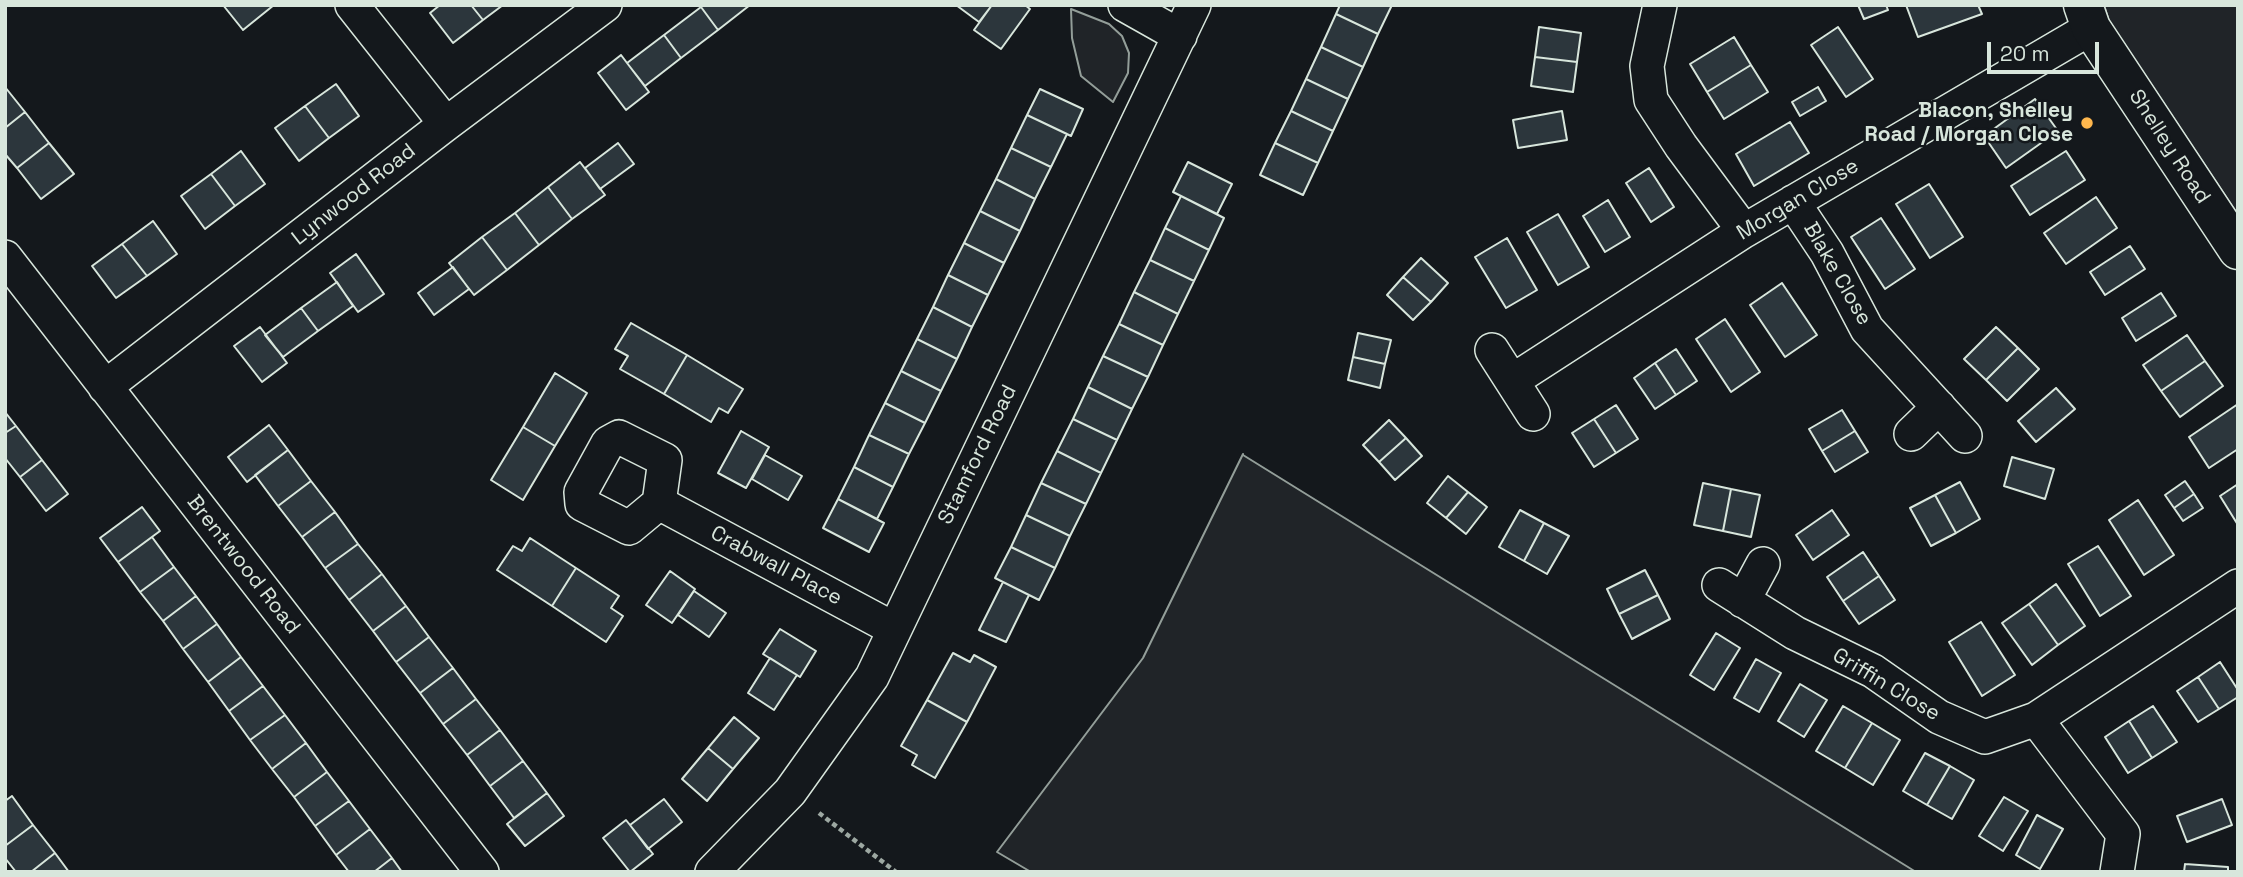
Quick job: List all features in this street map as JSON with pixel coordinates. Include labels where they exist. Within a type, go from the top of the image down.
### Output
[{"type":"street","points":[[352,5],[446,124]]},
{"type":"street","name":"Lynwood Road","points":[[105,387],[605,5]]},
{"type":"street","points":[[1125,5],[1180,36]]},
{"type":"street","name":"Stamford Road","points":[[712,872],[790,792],[872,677],[1194,5]]},
{"type":"street","points":[[1660,5],[1647,66],[1651,100],[1681,146],[1744,231]]},
{"type":"street","name":"Morgan Close","points":[[1512,381],[1744,231],[2087,17]]},
{"type":"street","name":"Shelley Road","points":[[2087,17],[2238,250]]},
{"type":"street","name":"Blake Close","points":[[1793,202],[1827,253],[1867,329],[1965,436]]},
{"type":"street","name":"Brentwood Road","points":[[5,257],[482,872]]},
{"type":"street","points":[[1492,350],[1533,414]]},
{"type":"street","points":[[1911,434],[1939,407]]},
{"type":"street","name":"Crabwall Place","points":[[659,503],[894,629]]},
{"type":"street","name":"Griffin Close","points":[[1763,564],[1731,593],[1795,633],[1873,671],[1938,717],[1985,737],[2036,719],[2238,586]]},
{"type":"street","points":[[2036,719],[2123,834],[2117,872]]},
{"type":"path","points":[[790,792],[896,872]]},
{"type":"shaded area","points":[[2104,5],[2238,5],[2238,215],[2109,21]]},
{"type":"shaded area","points":[[1071,9],[1109,24],[1122,36],[1129,53],[1128,73],[1113,102],[1081,76],[1072,38]]},
{"type":"shaded area","points":[[1243,454],[1916,872],[1031,872],[997,852],[1143,658]]},
{"type":"building","points":[[223,5],[274,5],[243,30]]},
{"type":"building","points":[[440,5],[471,5],[483,20],[453,43],[430,13]]},
{"type":"building","points":[[471,5],[503,5],[483,20]]},
{"type":"building","points":[[750,5],[718,30],[701,7]]},
{"type":"building","points":[[956,5],[992,5],[979,22]]},
{"type":"building","points":[[992,5],[1025,5],[1030,9],[1001,49],[974,30]]},
{"type":"building","points":[[1340,5],[1392,5],[1378,34],[1336,14]]},
{"type":"building","points":[[1858,5],[1886,5],[1888,10],[1864,19]]},
{"type":"building","points":[[1906,5],[1978,5],[1982,14],[1918,37]]},
{"type":"building","points":[[701,7],[718,30],[681,58],[664,35]]},
{"type":"building","points":[[1336,14],[1378,34],[1363,67],[1321,47]]},
{"type":"building","points":[[1539,27],[1581,33],[1577,62],[1535,57]]},
{"type":"building","points":[[1838,27],[1873,79],[1846,97],[1811,45]]},
{"type":"building","points":[[664,35],[681,58],[645,86],[627,63]]},
{"type":"building","points":[[1734,37],[1751,65],[1707,92],[1690,64]]},
{"type":"building","points":[[1321,47],[1363,67],[1348,99],[1306,79]]},
{"type":"building","points":[[621,55],[649,92],[626,110],[598,73]]},
{"type":"building","points":[[1535,57],[1577,62],[1573,92],[1531,86]]},
{"type":"building","points":[[1751,65],[1768,92],[1724,119],[1707,92]]},
{"type":"building","points":[[1306,79],[1348,99],[1333,131],[1291,111]]},
{"type":"building","points":[[336,84],[359,116],[329,138],[305,106]]},
{"type":"building","points":[[5,87],[25,112],[5,128]]},
{"type":"building","points":[[1818,87],[1826,101],[1800,116],[1792,102]]},
{"type":"building","points":[[1040,89],[1083,109],[1071,136],[1027,115]]},
{"type":"building","points":[[2035,99],[2058,131],[2006,168],[1984,136]]},
{"type":"building","points":[[305,106],[329,138],[299,161],[275,128]]},
{"type":"building","points":[[1291,111],[1333,131],[1318,163],[1275,143]]},
{"type":"building","points":[[1562,111],[1567,140],[1518,148],[1513,120]]},
{"type":"building","points":[[25,112],[49,143],[17,168],[5,154],[5,128]]},
{"type":"building","points":[[1027,115],[1067,134],[1051,167],[1011,148]]},
{"type":"building","points":[[1790,122],[1809,153],[1754,186],[1736,154]]},
{"type":"building","points":[[49,143],[74,174],[41,199],[17,168]]},
{"type":"building","points":[[618,143],[634,164],[600,189],[585,168]]},
{"type":"building","points":[[1275,143],[1318,163],[1303,195],[1260,175]]},
{"type":"building","points":[[1011,148],[1051,167],[1035,199],[996,179]]},
{"type":"building","points":[[241,151],[265,184],[235,206],[211,174]]},
{"type":"building","points":[[2066,151],[2085,180],[2030,215],[2011,186]]},
{"type":"building","points":[[580,162],[605,195],[572,219],[548,187]]},
{"type":"building","points":[[1188,162],[1232,184],[1217,214],[1173,192]]},
{"type":"building","points":[[1649,168],[1674,207],[1651,222],[1626,183]]},
{"type":"building","points":[[211,174],[235,206],[205,229],[181,196]]},
{"type":"building","points":[[996,179],[1035,199],[1020,231],[980,211]]},
{"type":"building","points":[[1929,184],[1963,237],[1930,258],[1896,204]]},
{"type":"building","points":[[548,187],[572,219],[539,245],[515,213]]},
{"type":"building","points":[[1181,196],[1224,218],[1209,250],[1165,228]]},
{"type":"building","points":[[2096,197],[2117,228],[2066,264],[2044,233]]},
{"type":"building","points":[[1608,200],[1630,237],[1605,252],[1583,216]]},
{"type":"building","points":[[980,211],[1020,231],[1004,263],[964,243]]},
{"type":"building","points":[[515,213],[539,245],[507,270],[482,237]]},
{"type":"building","points":[[1558,214],[1589,267],[1558,285],[1527,232]]},
{"type":"building","points":[[1881,218],[1915,269],[1885,289],[1851,237]]},
{"type":"building","points":[[153,221],[177,254],[147,276],[122,244]]},
{"type":"building","points":[[1165,228],[1209,250],[1194,281],[1150,260]]},
{"type":"building","points":[[482,237],[507,270],[474,295],[449,263]]},
{"type":"building","points":[[1507,238],[1537,290],[1506,308],[1475,257]]},
{"type":"building","points":[[964,243],[1004,263],[988,295],[948,275]]},
{"type":"building","points":[[122,244],[147,276],[116,298],[92,266]]},
{"type":"building","points":[[2130,246],[2145,269],[2105,295],[2090,272]]},
{"type":"building","points":[[356,254],[384,294],[358,312],[330,273]]},
{"type":"building","points":[[1421,258],[1448,283],[1431,302],[1403,277]]},
{"type":"building","points":[[1150,260],[1194,281],[1178,314],[1134,292]]},
{"type":"building","points":[[453,267],[469,289],[434,315],[418,293]]},
{"type":"building","points":[[948,275],[988,295],[972,327],[933,307]]},
{"type":"building","points":[[1403,277],[1431,302],[1413,320],[1387,295]]},
{"type":"building","points":[[337,282],[353,306],[318,331],[301,308]]},
{"type":"building","points":[[1782,283],[1817,335],[1785,357],[1750,305]]},
{"type":"building","points":[[1134,292],[1178,314],[1163,345],[1119,324]]},
{"type":"building","points":[[2161,293],[2176,316],[2136,341],[2122,318]]},
{"type":"building","points":[[933,307],[972,327],[957,359],[917,339]]},
{"type":"building","points":[[301,308],[318,331],[283,357],[265,335]]},
{"type":"building","points":[[1725,319],[1760,372],[1731,392],[1696,339]]},
{"type":"building","points":[[631,323],[687,355],[664,394],[620,369],[628,356],[615,349]]},
{"type":"building","points":[[1119,324],[1163,345],[1148,377],[1103,356]]},
{"type":"building","points":[[260,327],[287,363],[262,382],[234,346]]},
{"type":"building","points":[[1996,327],[2018,348],[1986,380],[1964,359]]},
{"type":"building","points":[[1358,333],[1391,340],[1385,364],[1353,357]]},
{"type":"building","points":[[2187,335],[2205,361],[2161,391],[2143,365]]},
{"type":"building","points":[[917,339],[957,359],[941,391],[901,371]]},
{"type":"building","points":[[2018,348],[2039,369],[2007,401],[1986,380]]},
{"type":"building","points":[[1676,349],[1697,381],[1676,395],[1655,363]]},
{"type":"building","points":[[687,355],[743,389],[728,413],[719,408],[711,422],[664,394]]},
{"type":"building","points":[[1103,356],[1148,377],[1132,409],[1088,387]]},
{"type":"building","points":[[1353,357],[1385,364],[1380,388],[1348,380]]},
{"type":"building","points":[[2205,361],[2223,386],[2180,417],[2161,391]]},
{"type":"building","points":[[1655,363],[1676,395],[1655,409],[1634,378]]},
{"type":"building","points":[[901,371],[941,391],[925,423],[885,403]]},
{"type":"building","points":[[555,373],[587,393],[555,446],[523,427]]},
{"type":"building","points":[[1088,387],[1132,409],[1117,440],[1073,419]]},
{"type":"building","points":[[2056,388],[2075,409],[2036,442],[2018,421]]},
{"type":"building","points":[[885,403],[925,423],[909,454],[869,435]]},
{"type":"building","points":[[2238,404],[2238,449],[2209,468],[2189,437]]},
{"type":"building","points":[[1616,405],[1638,439],[1616,453],[1594,419]]},
{"type":"building","points":[[1842,410],[1855,431],[1822,451],[1809,429]]},
{"type":"building","points":[[5,412],[16,426],[5,433]]},
{"type":"building","points":[[1073,419],[1117,440],[1101,473],[1057,451]]},
{"type":"building","points":[[1594,419],[1616,453],[1594,467],[1572,433]]},
{"type":"building","points":[[1389,420],[1406,438],[1379,462],[1363,445]]},
{"type":"building","points":[[269,425],[288,450],[247,482],[228,457]]},
{"type":"building","points":[[16,426],[42,460],[20,477],[5,458],[5,433]]},
{"type":"building","points":[[523,427],[555,446],[523,500],[491,480]]},
{"type":"building","points":[[741,431],[769,447],[746,488],[718,473]]},
{"type":"building","points":[[1855,431],[1868,452],[1835,472],[1822,451]]},
{"type":"building","points":[[869,435],[909,454],[893,487],[854,467]]},
{"type":"building","points":[[1406,438],[1422,456],[1395,480],[1379,462]]},
{"type":"building","points":[[288,450],[311,481],[278,506],[255,475]]},
{"type":"building","points":[[1057,451],[1101,473],[1086,504],[1041,483]]},
{"type":"building","points":[[765,455],[802,476],[788,500],[752,479]]},
{"type":"building","points":[[2012,457],[2054,469],[2045,499],[2004,486]]},
{"type":"building","points":[[42,460],[68,494],[46,511],[20,477]]},
{"type":"building","points":[[854,467],[893,487],[877,519],[838,499]]},
{"type":"building","points":[[1448,476],[1468,492],[1446,518],[1427,503]]},
{"type":"building","points":[[311,481],[335,512],[302,537],[278,506]]},
{"type":"building","points":[[2185,481],[2194,494],[2174,508],[2165,495]]},
{"type":"building","points":[[1960,482],[1980,519],[1956,533],[1935,495]]},
{"type":"building","points":[[1041,483],[1086,504],[1070,536],[1026,515]]},
{"type":"building","points":[[1703,483],[1731,489],[1723,531],[1694,525]]},
{"type":"building","points":[[2238,484],[2238,525],[2220,496]]},
{"type":"building","points":[[1731,489],[1760,495],[1751,537],[1723,531]]},
{"type":"building","points":[[1468,492],[1487,507],[1466,534],[1446,518]]},
{"type":"building","points":[[2194,494],[2203,508],[2183,521],[2174,508]]},
{"type":"building","points":[[1935,495],[1956,533],[1931,546],[1910,508]]},
{"type":"building","points":[[838,499],[884,523],[869,552],[823,528]]},
{"type":"building","points":[[2138,500],[2174,555],[2144,575],[2109,520]]},
{"type":"building","points":[[142,507],[160,531],[118,562],[100,538]]},
{"type":"building","points":[[1520,510],[1544,523],[1524,561],[1499,547]]},
{"type":"building","points":[[1832,510],[1849,535],[1813,560],[1796,535]]},
{"type":"building","points":[[335,512],[358,544],[325,568],[302,537]]},
{"type":"building","points":[[1026,515],[1070,536],[1055,568],[1011,547]]},
{"type":"building","points":[[1544,523],[1569,536],[1547,574],[1524,561]]},
{"type":"building","points":[[152,537],[174,567],[140,592],[118,562]]},
{"type":"building","points":[[530,538],[576,568],[552,606],[497,570],[513,546],[522,551]]},
{"type":"building","points":[[358,544],[382,574],[349,600],[325,568]]},
{"type":"building","points":[[2098,546],[2131,596],[2100,616],[2068,564]]},
{"type":"building","points":[[1011,547],[1055,568],[1039,600],[995,578]]},
{"type":"building","points":[[1863,552],[1879,576],[1843,601],[1827,577]]},
{"type":"building","points":[[174,567],[196,596],[163,621],[140,592]]},
{"type":"building","points":[[576,568],[619,596],[611,608],[623,616],[606,642],[552,606]]},
{"type":"building","points":[[1645,570],[1658,595],[1619,614],[1607,589]]},
{"type":"building","points":[[670,571],[695,589],[672,623],[646,605]]},
{"type":"building","points":[[382,574],[406,606],[373,631],[349,600]]},
{"type":"building","points":[[1879,576],[1895,600],[1859,624],[1843,601]]},
{"type":"building","points":[[1003,582],[1029,595],[1006,642],[979,630]]},
{"type":"building","points":[[2056,584],[2085,626],[2058,645],[2029,604]]},
{"type":"building","points":[[694,591],[726,613],[709,637],[678,615]]},
{"type":"building","points":[[1658,595],[1670,619],[1632,639],[1619,614]]},
{"type":"building","points":[[196,596],[217,624],[183,649],[163,621]]},
{"type":"building","points":[[2029,604],[2058,645],[2032,665],[2002,623]]},
{"type":"building","points":[[406,606],[429,637],[396,662],[373,631]]},
{"type":"building","points":[[1981,622],[2015,675],[1982,696],[1949,642]]},
{"type":"building","points":[[217,624],[241,657],[208,682],[183,649]]},
{"type":"building","points":[[780,629],[816,651],[800,677],[763,654]]},
{"type":"building","points":[[1716,633],[1740,648],[1714,690],[1690,675]]},
{"type":"building","points":[[429,637],[453,668],[420,693],[396,662]]},
{"type":"building","points":[[953,653],[970,662],[974,655],[996,667],[967,722],[927,700]]},
{"type":"building","points":[[241,657],[263,686],[229,711],[208,682]]},
{"type":"building","points":[[770,658],[797,675],[774,710],[748,693]]},
{"type":"building","points":[[1756,659],[1781,673],[1759,712],[1734,698]]},
{"type":"building","points":[[2220,662],[2238,690],[2238,697],[2219,709],[2198,677]]},
{"type":"building","points":[[453,668],[476,699],[443,724],[420,693]]},
{"type":"building","points":[[2198,677],[2219,709],[2198,722],[2177,691]]},
{"type":"building","points":[[1800,684],[1827,700],[1804,737],[1778,721]]},
{"type":"building","points":[[263,686],[285,715],[250,740],[229,711]]},
{"type":"building","points":[[476,699],[500,730],[467,755],[443,724]]},
{"type":"building","points":[[927,700],[967,722],[935,778],[912,765],[917,755],[901,746]]},
{"type":"building","points":[[1843,706],[1872,723],[1845,768],[1816,751]]},
{"type":"building","points":[[2153,706],[2177,742],[2152,758],[2129,721]]},
{"type":"building","points":[[285,715],[306,743],[272,769],[250,740]]},
{"type":"building","points":[[734,717],[759,738],[733,769],[708,748]]},
{"type":"building","points":[[2129,721],[2152,758],[2128,773],[2105,737]]},
{"type":"building","points":[[1872,723],[1900,740],[1873,785],[1845,768]]},
{"type":"building","points":[[500,730],[523,761],[490,786],[467,755]]},
{"type":"building","points":[[306,743],[327,772],[294,797],[272,769]]},
{"type":"building","points":[[708,748],[733,769],[707,801],[682,779]]},
{"type":"building","points":[[1925,753],[1950,766],[1927,805],[1903,791]]},
{"type":"building","points":[[523,761],[547,793],[514,818],[490,786]]},
{"type":"building","points":[[1950,766],[1974,780],[1952,819],[1927,805]]},
{"type":"building","points":[[327,772],[349,801],[315,826],[294,797]]},
{"type":"building","points":[[547,793],[564,816],[525,846],[507,824]]},
{"type":"building","points":[[12,796],[33,825],[5,846],[5,801]]},
{"type":"building","points":[[2004,797],[2028,811],[2003,851],[1979,836]]},
{"type":"building","points":[[664,799],[682,822],[648,849],[630,825]]},
{"type":"building","points":[[2222,799],[2232,825],[2187,842],[2177,816]]},
{"type":"building","points":[[349,801],[370,829],[336,855],[315,826]]},
{"type":"building","points":[[2037,815],[2063,829],[2040,869],[2016,855]]},
{"type":"building","points":[[626,820],[653,854],[630,872],[603,838]]},
{"type":"building","points":[[33,825],[55,853],[31,872],[16,872],[5,858],[5,846]]},
{"type":"building","points":[[370,829],[392,858],[374,872],[349,872],[336,855]]},
{"type":"building","points":[[55,853],[69,872],[31,872]]},
{"type":"building","points":[[392,858],[402,872],[374,872]]},
{"type":"building","points":[[2185,864],[2228,867],[2228,872],[2184,872]]},
{"type":"place","name":"Blacon, Shelley Road / Morgan Close","points":[[2087,123]]}]
